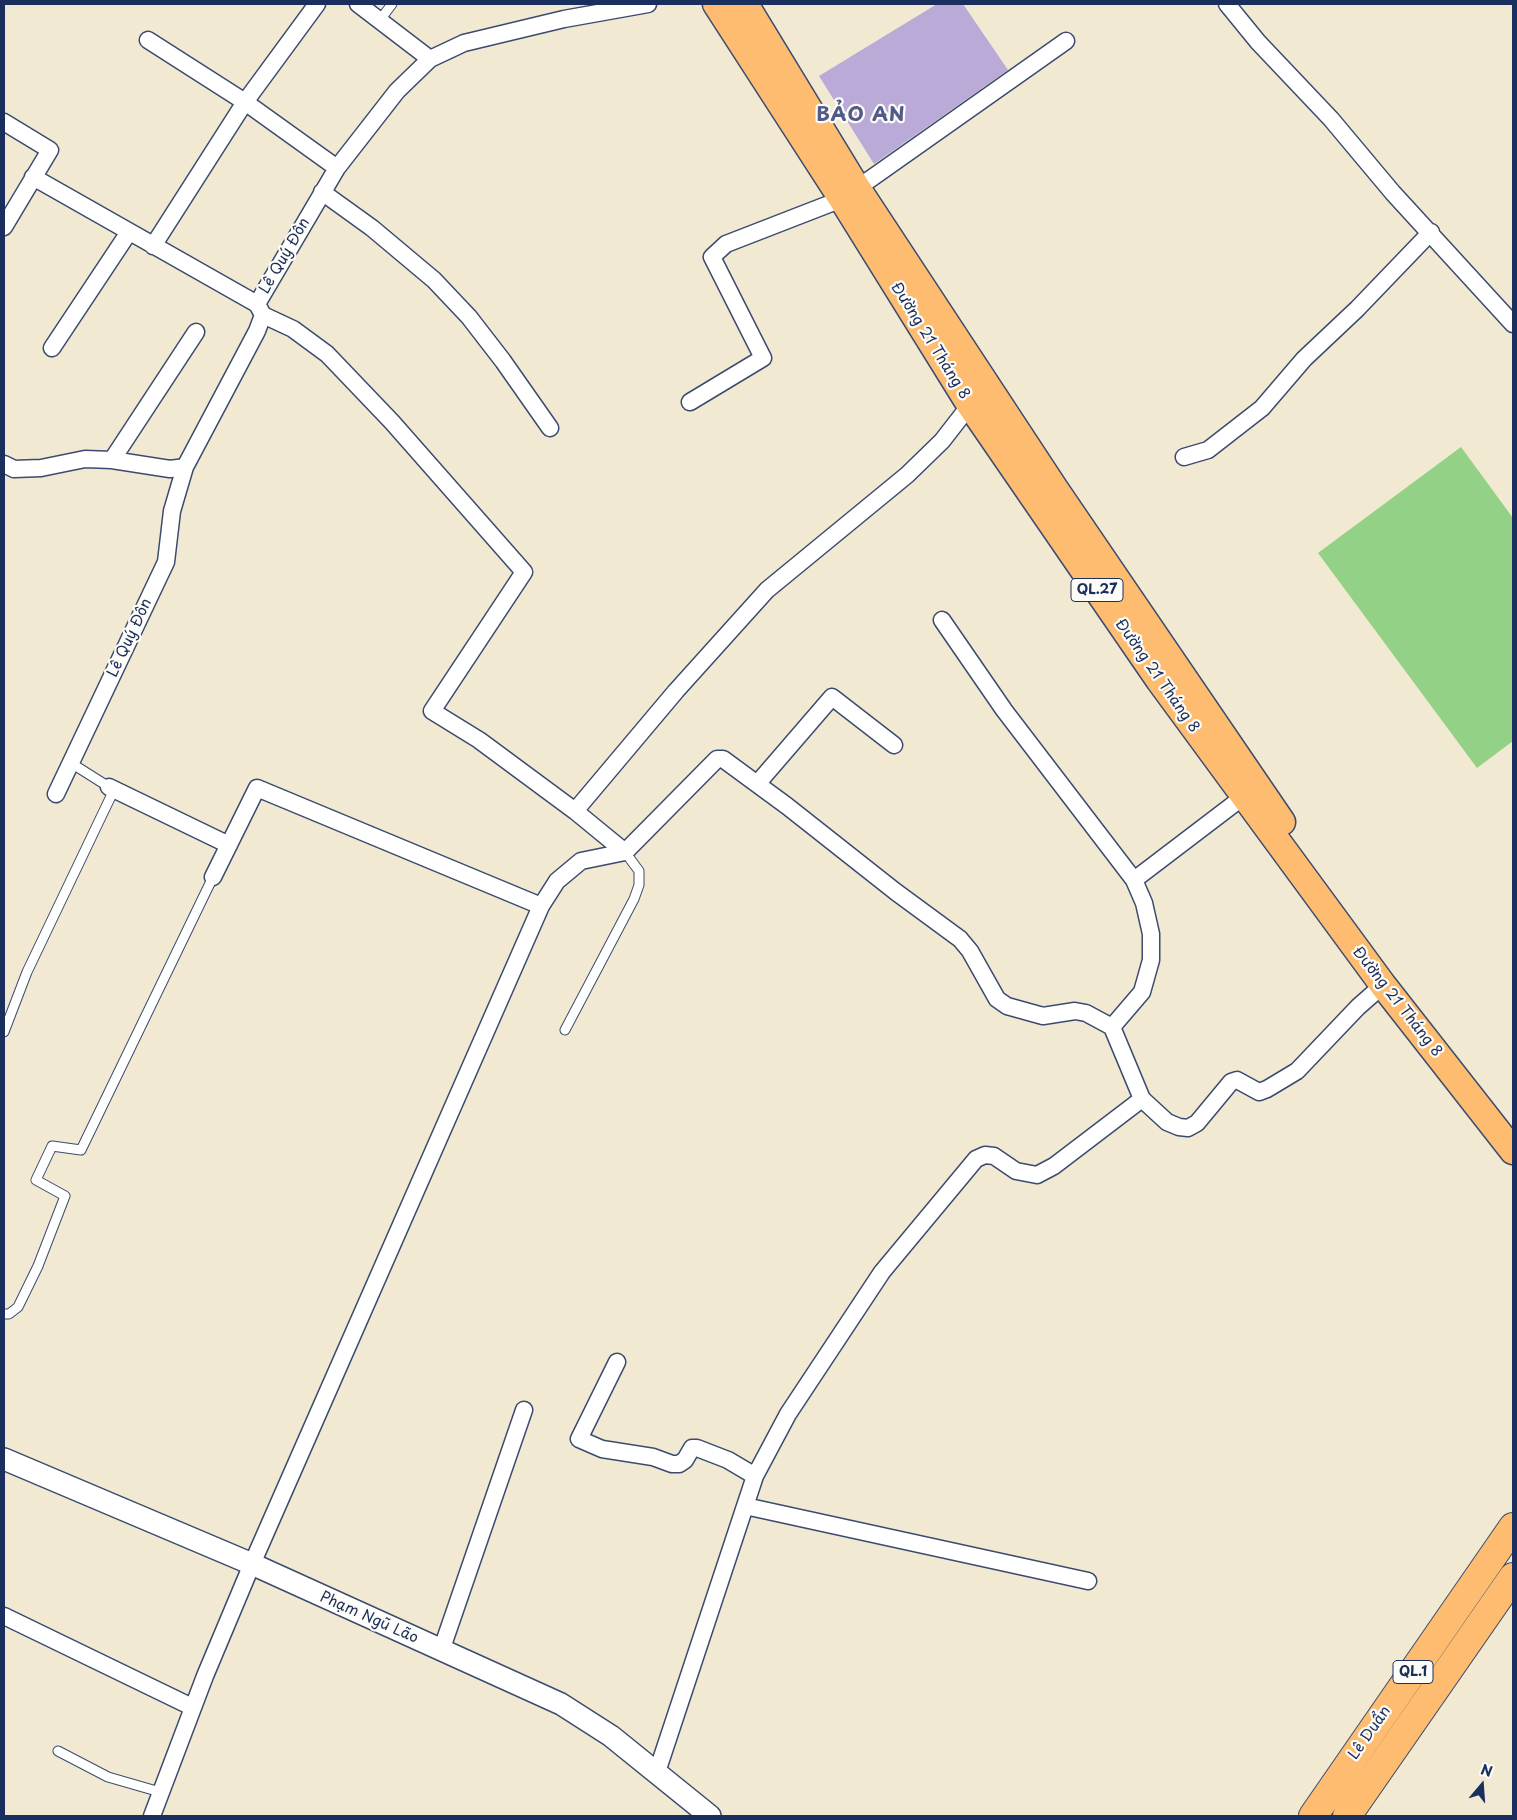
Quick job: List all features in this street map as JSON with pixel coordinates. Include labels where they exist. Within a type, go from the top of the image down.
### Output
[{"type":"highway","name":"Lê Duẩn","points":[[1313,1816],[1513,1527]]},
{"type":"highway","name":"Lê Duẩn","points":[[1347,1816],[1513,1578]]},
{"type":"main road","name":"Đường 21 Tháng 8","points":[[716,4],[850,193],[1311,863],[1513,1121]]},
{"type":"main road","name":"Đường 21 Tháng 8","points":[[745,4],[970,405],[1159,680],[1243,797],[1383,985],[1513,1151]]},
{"type":"street","points":[[153,246],[245,102],[317,4]]},
{"type":"street","points":[[358,4],[430,59]]},
{"type":"street","name":"Lê Quý Đôn","points":[[56,794],[166,562],[172,511],[185,467],[260,310],[322,192],[337,168],[396,91],[430,59],[464,43],[564,19],[648,4]]},
{"type":"street","points":[[1226,4],[1258,42],[1331,119],[1393,193],[1431,232],[1513,324]]},
{"type":"street","points":[[148,40],[245,102],[337,168]]},
{"type":"street","points":[[690,402],[763,358],[712,257],[726,244],[850,193],[1066,41]]},
{"type":"street","points":[[4,122],[50,150],[4,227]]},
{"type":"street","points":[[33,177],[294,329],[327,354],[392,422],[524,572],[432,711],[479,740],[575,811],[625,852]]},
{"type":"street","points":[[322,192],[372,228],[434,280],[469,316],[550,428]]},
{"type":"street","points":[[52,348],[129,232]]},
{"type":"street","points":[[1184,457],[1208,450],[1262,408],[1304,359],[1431,232]]},
{"type":"street","points":[[112,460],[196,332]]},
{"type":"street","points":[[575,811],[676,691],[767,590],[907,475],[942,441],[970,405]]},
{"type":"street","points":[[4,464],[14,469],[41,468],[85,459],[112,460],[170,469],[185,467]]},
{"type":"street","points":[[942,620],[1004,710],[1134,880],[1144,903],[1151,934],[1151,960],[1142,992],[1112,1027]]},
{"type":"street","points":[[757,784],[832,698],[894,745]]},
{"type":"street","points":[[152,1816],[192,1707],[252,1564],[541,906],[557,881],[581,861],[625,852],[716,759],[723,759],[757,784],[960,939],[970,951],[997,999],[1007,1006],[1043,1016],[1075,1011],[1086,1014],[1112,1027],[1142,1099],[1167,1122],[1188,1128],[1196,1123],[1231,1082],[1237,1080],[1259,1092],[1280,1082],[1297,1071],[1358,1007],[1383,985]]},
{"type":"street","points":[[109,787],[229,845]]},
{"type":"street","points":[[214,877],[257,788],[541,906]]},
{"type":"street","points":[[1134,880],[1243,797]]},
{"type":"street","points":[[657,1772],[755,1476],[788,1414],[882,1272],[972,1163],[985,1155],[994,1156],[1016,1172],[1037,1175],[1054,1166],[1142,1099]]},
{"type":"street","points":[[617,1362],[579,1439],[602,1449],[653,1458],[672,1464],[679,1464],[685,1460],[692,1448],[696,1448],[728,1460],[755,1476]]},
{"type":"street","points":[[441,1651],[524,1410]]},
{"type":"street","name":"Phạm Ngũ Lão","points":[[4,1459],[252,1564],[561,1704],[592,1722],[710,1816]]},
{"type":"street","points":[[745,1506],[1088,1580]]},
{"type":"street","points":[[4,1616],[192,1707]]},
{"type":"lane","points":[[380,20],[392,4]]},
{"type":"lane","points":[[4,1032],[27,972],[112,794],[109,787],[71,763]]},
{"type":"lane","points":[[565,1030],[639,886],[639,871],[625,852]]},
{"type":"lane","points":[[4,1314],[9,1314],[18,1308],[38,1266],[65,1196],[36,1180],[52,1146],[81,1150],[214,877]]},
{"type":"lane","points":[[58,1751],[108,1777],[160,1792]]},
{"type":"green space","points":[[1461,447],[1513,518],[1513,741],[1477,768],[1318,553]]},
{"type":"building","points":[[937,4],[963,4],[1008,70],[874,164],[819,76]]},
{"type":"district","name":"BẢO AN","points":[[861,115]]}]
